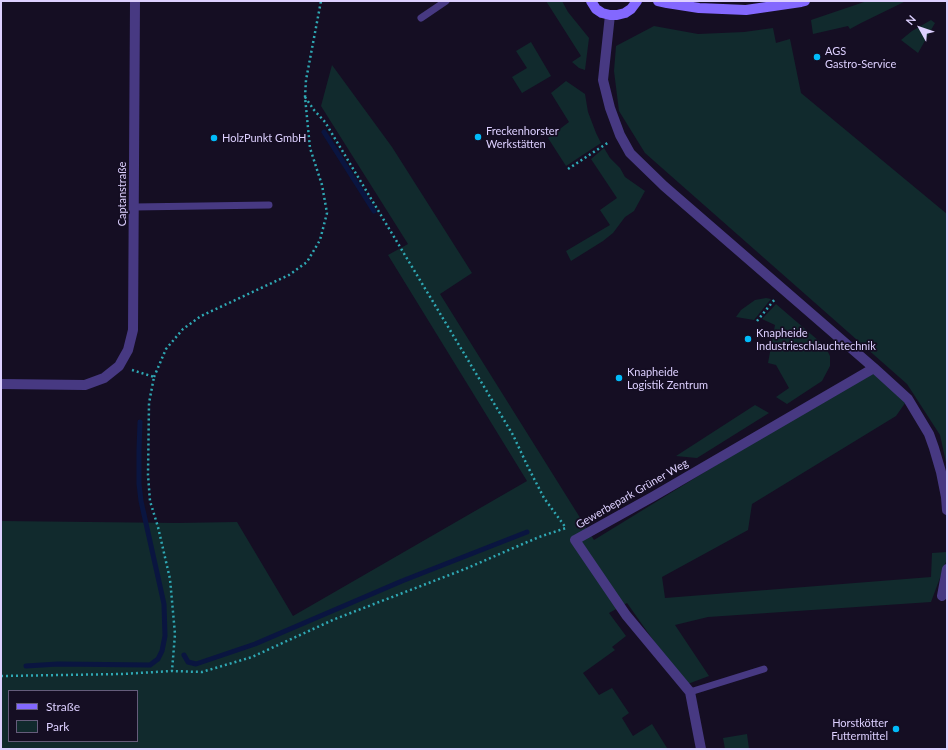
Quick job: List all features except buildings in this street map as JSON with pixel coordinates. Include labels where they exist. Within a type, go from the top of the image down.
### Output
[{"type":"street","name":"Captanstraße","points":[[1,384],[85,385],[104,378],[119,366],[128,350],[133,330],[135,1]]},
{"type":"street","points":[[591,1],[596,9],[602,13],[610,15],[625,13],[631,9],[637,1]]},
{"type":"street","points":[[658,1],[699,8],[746,10],[805,1]]},
{"type":"street","points":[[610,15],[603,80],[610,108],[620,135],[630,153],[664,186],[908,399],[929,434],[934,448],[941,472],[947,510]]},
{"type":"street","name":"Gewerbepark Grüner Weg","points":[[701,749],[690,692],[626,615],[575,540],[654,496],[874,368]]},
{"type":"street","points":[[942,596],[947,569]]},
{"type":"lane","points":[[421,18],[446,1]]},
{"type":"lane","points":[[134,207],[269,205]]},
{"type":"lane","points":[[690,692],[764,669]]},
{"type":"path","points":[[1,676],[122,674],[172,671],[202,672],[252,657],[335,619],[566,528],[544,498],[513,435],[325,122],[305,97]]},
{"type":"path","points":[[568,169],[620,135]]},
{"type":"path","points":[[757,321],[783,290]]},
{"type":"path","points":[[119,366],[154,377],[149,403],[148,475],[150,500],[158,527],[170,580],[175,634],[172,671]]},
{"type":"green space","points":[[546,1],[562,1],[568,12],[589,38],[585,70],[579,68],[572,62],[581,56]]},
{"type":"green space","points":[[867,1],[906,1],[850,29],[848,26],[813,34],[811,20]]},
{"type":"green space","points":[[931,20],[935,23],[918,53],[901,40],[912,31]]},
{"type":"green space","points":[[654,26],[698,34],[744,32],[773,28],[776,43],[790,39],[801,93],[947,214],[947,467],[940,435],[907,384],[645,153],[619,111],[614,71],[616,46]]},
{"type":"green space","points":[[531,42],[551,76],[522,93],[512,77],[527,68],[516,51]]},
{"type":"green space","points":[[332,65],[392,147],[472,273],[440,294],[594,540],[874,368],[908,399],[896,416],[752,504],[748,530],[662,577],[665,598],[931,577],[932,553],[947,552],[947,559],[931,602],[708,617],[675,625],[709,676],[685,685],[627,603],[609,613],[626,636],[612,647],[615,650],[583,673],[599,695],[612,688],[629,713],[622,718],[633,736],[652,724],[667,748],[665,749],[1,749],[1,521],[177,523],[237,522],[293,616],[527,481],[388,255],[408,244],[321,106]]},
{"type":"green space","points":[[566,81],[585,94],[588,112],[601,143],[566,166],[548,138],[569,122],[551,93]]},
{"type":"green space","points":[[604,148],[610,158],[620,168],[625,177],[645,191],[634,211],[625,217],[613,233],[571,261],[566,251],[610,225],[600,210],[617,198],[591,159]]},
{"type":"green space","points":[[766,298],[771,299],[754,320],[736,317],[741,310],[755,300]]},
{"type":"green space","points":[[776,304],[819,341],[830,356],[830,366],[822,381],[787,404],[776,397],[789,388],[776,365],[768,363],[775,325],[762,319]]},
{"type":"green space","points":[[755,405],[769,413],[697,458],[676,456]]},
{"type":"green space","points":[[747,734],[749,749],[725,749],[723,738]]},
{"type":"waterway","points":[[324,132],[374,211]]},
{"type":"waterway","points":[[26,666],[58,664],[150,665],[158,659],[162,651],[165,636],[164,604],[141,501],[139,484],[140,422]]},
{"type":"waterway","points":[[184,655],[188,662],[196,664],[255,644],[402,581],[527,532]]},
{"type":"place","name":"AGS Gastro-Service","points":[[817,57]]},
{"type":"place","name":"Freckenhorster Werkstätten","points":[[478,137]]},
{"type":"place","name":"HolzPunkt GmbH","points":[[214,138]]},
{"type":"place","name":"Knapheide Industrieschlauchtechnik","points":[[748,339]]},
{"type":"place","name":"Knapheide Logistik Zentrum","points":[[619,378]]},
{"type":"place","name":"Horstkötter Futtermittel","points":[[896,729]]}]
